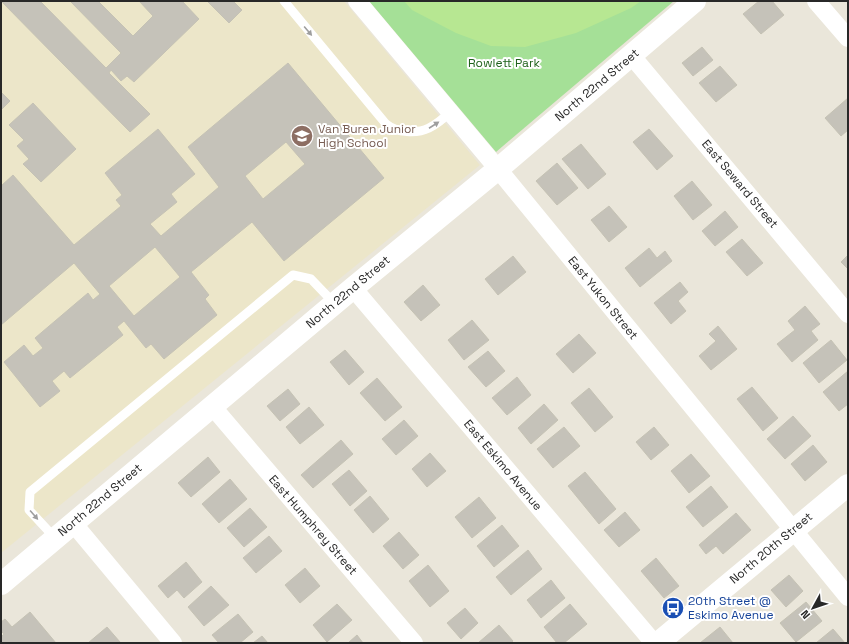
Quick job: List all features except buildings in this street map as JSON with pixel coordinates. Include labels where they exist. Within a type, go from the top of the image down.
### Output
[{"type":"street","name":"East Yukon Street","points":[[356,1],[498,169],[848,597]]},
{"type":"street","name":"North 22nd Street","points":[[1,584],[334,303],[498,169],[695,1]]},
{"type":"street","points":[[816,1],[848,38]]},
{"type":"street","name":"East Seward Street","points":[[632,56],[848,314]]},
{"type":"street","name":"East Eskimo Avenue","points":[[352,288],[654,643]]},
{"type":"street","name":"East Humphrey Street","points":[[212,406],[414,643]]},
{"type":"street","name":"North 20th Street","points":[[658,643],[848,485]]},
{"type":"street","points":[[73,523],[173,643]]},
{"type":"lane","points":[[284,1],[386,124],[391,128],[405,131],[427,129],[436,124],[450,112]]},
{"type":"lane","points":[[55,538],[29,510],[30,492],[293,275],[311,279],[334,303]]},
{"type":"shaded area","points":[[1,1],[344,1],[480,165],[1,553]]},
{"type":"green space","name":"Rowlett Park","points":[[369,1],[674,1],[496,152]]},
{"type":"green space","points":[[404,1],[641,1],[631,8],[576,33],[525,47],[491,46],[456,33],[412,10]]},
{"type":"place","name":"Van Buren Junior High School","points":[[302,136]]},
{"type":"place","name":"20th Street @ Eskimo Avenue","points":[[673,608]]}]
